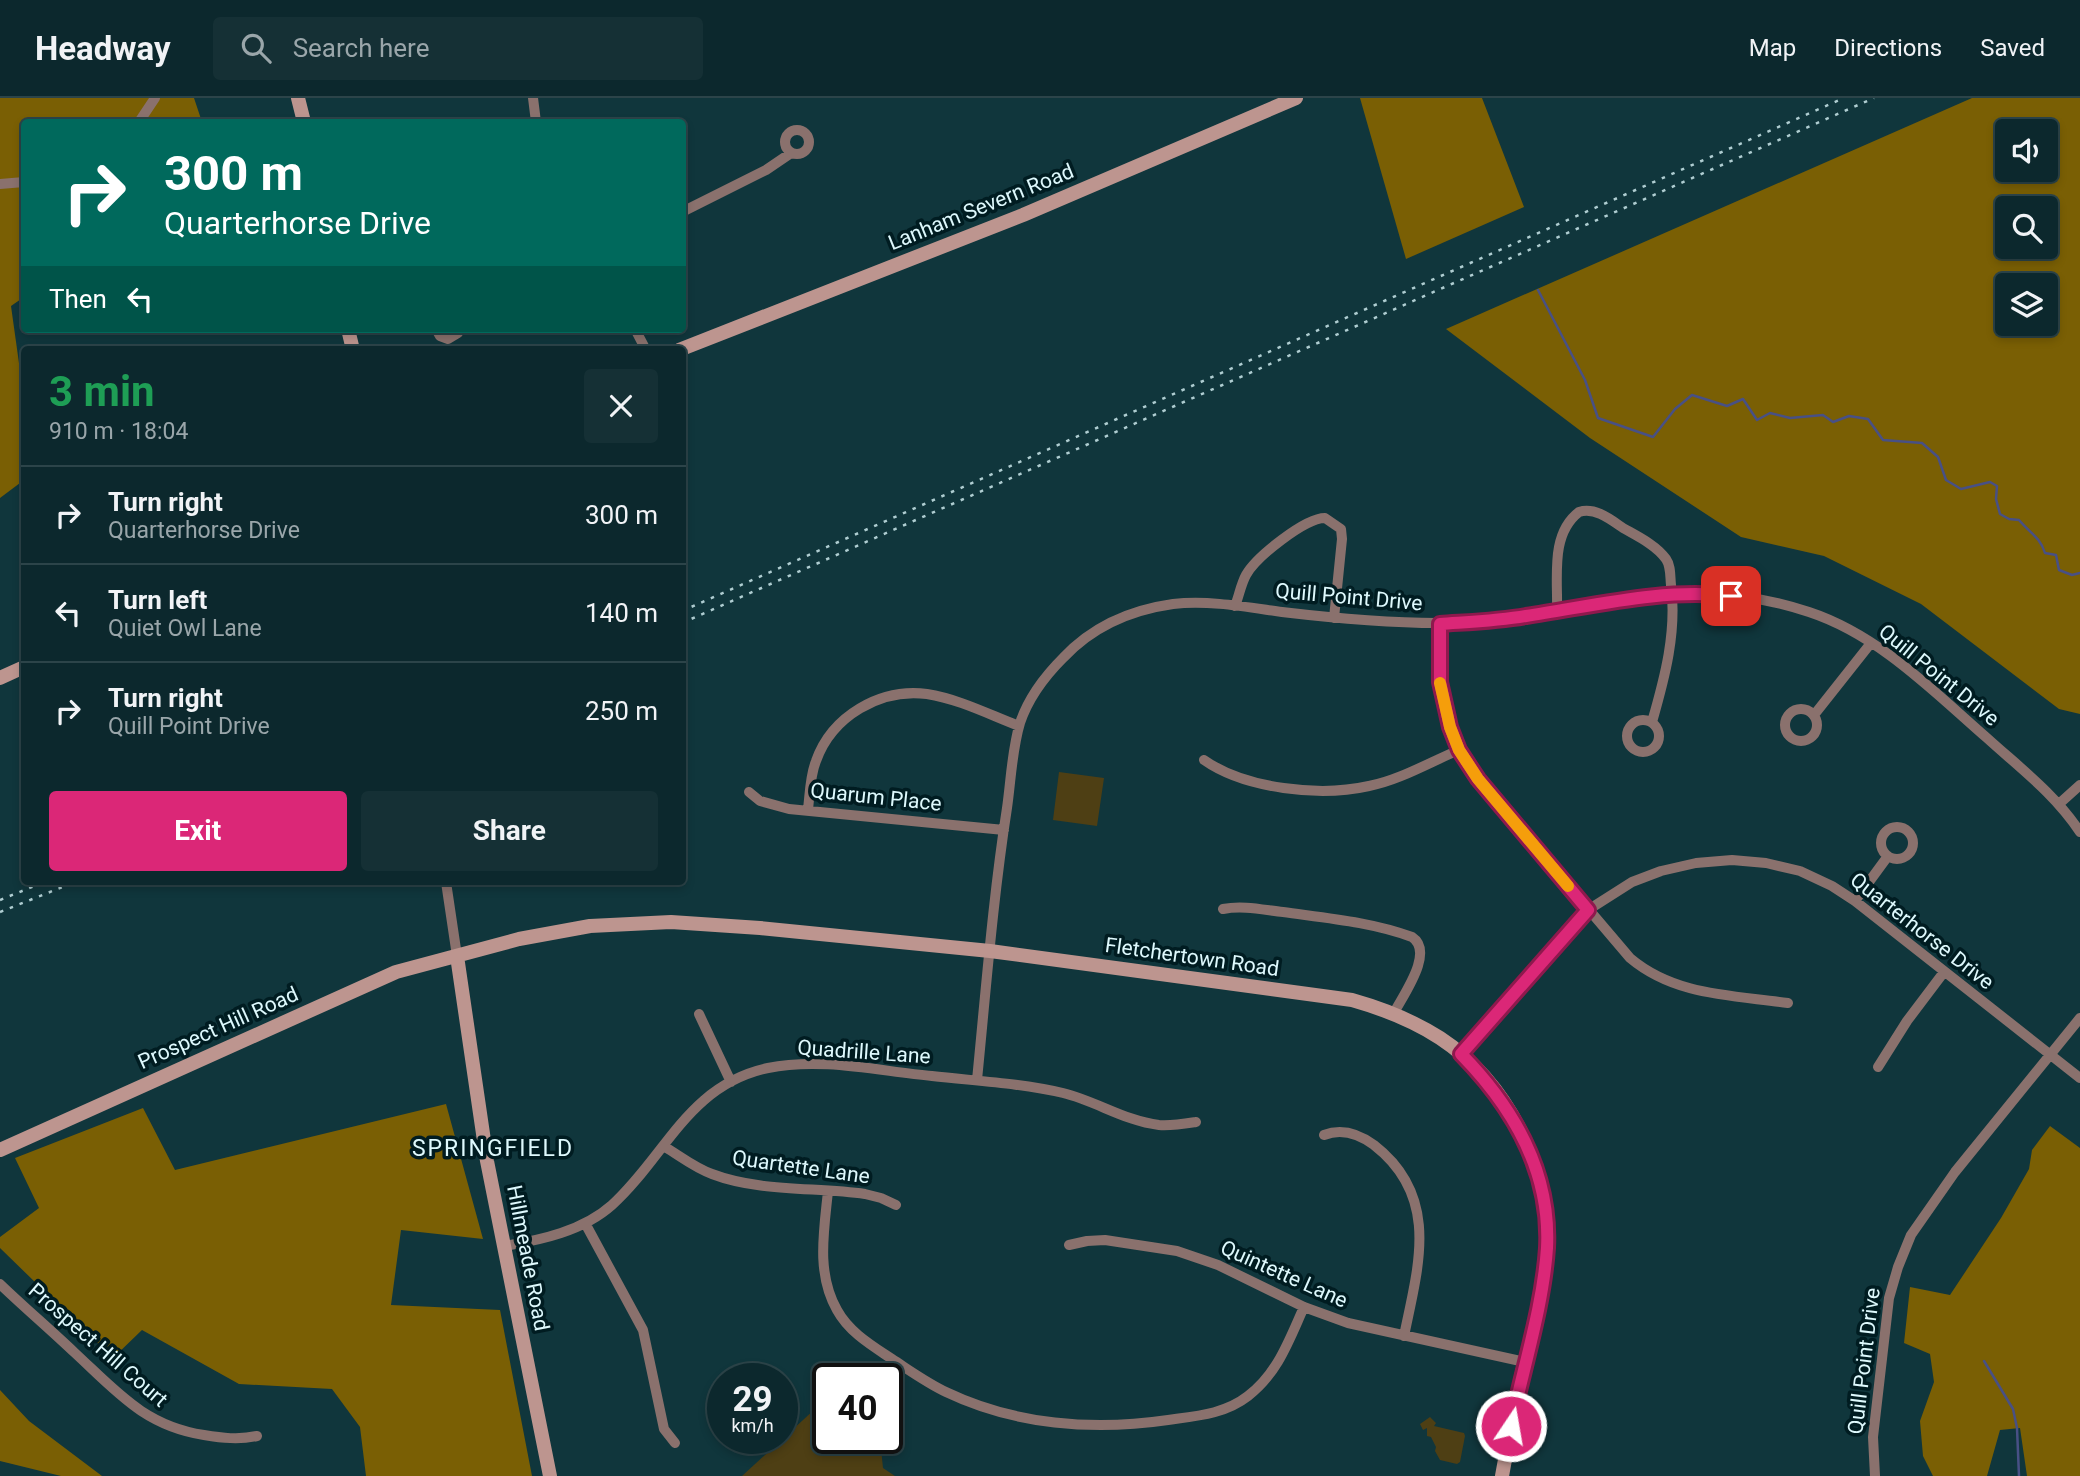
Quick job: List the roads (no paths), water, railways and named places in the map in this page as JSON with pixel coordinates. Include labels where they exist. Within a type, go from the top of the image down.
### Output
[{"type":"street","points":[[141,119],[155,98]]},
{"type":"street","points":[[298,98],[303,119]]},
{"type":"street","points":[[533,98],[536,119]]},
{"type":"street","name":"Lanham Severn Road","points":[[686,347],[1023,215],[1296,98]]},
{"type":"street","points":[[686,210],[766,170],[791,153]]},
{"type":"street","points":[[0,184],[21,182]]},
{"type":"street","points":[[438,333],[448,339],[458,333]]},
{"type":"street","points":[[1557,610],[1559,545],[1572,518],[1585,511],[1605,516],[1658,550],[1669,565],[1673,595],[1669,655],[1652,722]]},
{"type":"street","points":[[1236,606],[1247,573],[1263,554],[1313,520],[1325,518],[1337,524],[1341,529],[1342,539],[1334,618]]},
{"type":"street","name":"Quill Point Drive","points":[[977,1080],[1004,830],[1019,726],[1030,701],[1050,672],[1072,648],[1107,623],[1132,613],[1174,604],[1236,606],[1334,618],[1440,624],[1527,616],[1673,595],[1716,594],[1785,606],[1827,619],[1871,643],[1909,670],[2060,803],[2080,832]]},
{"type":"street","points":[[1440,624],[1440,682],[1450,727],[1459,750],[1478,779],[1630,958],[1662,980],[1707,992],[1788,1003]]},
{"type":"street","points":[[1814,715],[1871,643]]},
{"type":"street","points":[[0,678],[21,668]]},
{"type":"street","points":[[808,809],[814,766],[829,736],[855,711],[882,698],[912,694],[936,696],[1019,726]]},
{"type":"street","points":[[1203,760],[1224,772],[1276,786],[1318,791],[1346,790],[1380,783],[1459,750]]},
{"type":"street","points":[[2060,803],[2080,785]]},
{"type":"street","name":"Quarum Place","points":[[749,792],[760,802],[770,805],[1004,830]]},
{"type":"street","points":[[1855,901],[1888,856]]},
{"type":"street","name":"Quarterhorse Drive","points":[[1461,1054],[1588,910],[1632,882],[1661,871],[1696,863],[1732,860],[1766,863],[1800,872],[1832,886],[1855,901],[2080,1078]]},
{"type":"street","name":"Hillmeade Road","points":[[446,885],[485,1149],[550,1476]]},
{"type":"street","points":[[1223,909],[1240,907],[1319,917],[1386,929],[1419,941],[1422,947],[1419,963],[1394,1013]]},
{"type":"street","name":"Fletchertown Road","points":[[457,956],[556,931],[622,923],[671,922],[990,951],[1352,1000],[1394,1013],[1441,1038],[1461,1054],[1495,1091],[1513,1117],[1530,1152],[1541,1189],[1547,1229],[1546,1261],[1502,1476]]},
{"type":"street","name":"Prospect Hill Road","points":[[0,1150],[396,972],[457,956]]},
{"type":"street","points":[[1878,1067],[1907,1021],[1944,972]]},
{"type":"street","points":[[699,1014],[731,1082]]},
{"type":"street","name":"Quill Point Drive","points":[[1875,1476],[1873,1437],[1877,1396],[1889,1298],[1901,1259],[1919,1221],[1939,1194],[2080,1018]]},
{"type":"street","name":"Quadrille Lane","points":[[504,1246],[550,1237],[585,1223],[611,1205],[665,1146],[685,1116],[731,1082],[764,1069],[807,1064],[1006,1082],[1065,1094],[1147,1123],[1172,1125],[1196,1122]]},
{"type":"street","points":[[1324,1135],[1343,1132],[1364,1139],[1395,1166],[1409,1189],[1419,1221],[1421,1245],[1404,1336]]},
{"type":"street","name":"Quartette Lane","points":[[665,1146],[712,1174],[758,1184],[865,1194],[896,1205]]},
{"type":"street","points":[[828,1191],[823,1267],[832,1301],[845,1322],[879,1350],[945,1392],[1024,1419],[1065,1424],[1125,1425],[1196,1417],[1227,1408],[1248,1396],[1273,1371],[1304,1307]]},
{"type":"street","points":[[585,1223],[643,1330],[664,1429],[675,1443]]},
{"type":"street","name":"Quintette Lane","points":[[1069,1245],[1105,1240],[1177,1251],[1218,1265],[1304,1307],[1348,1323],[1525,1362]]},
{"type":"street","name":"Prospect Hill Court","points":[[0,1284],[148,1417],[160,1424],[189,1433],[242,1439],[257,1436]]},
{"type":"waterway","points":[[1538,290],[1585,380],[1598,418],[1653,437],[1675,409],[1692,395],[1727,406],[1743,399],[1757,420],[1770,413],[1790,418],[1823,415],[1833,422],[1849,416],[1868,419],[1883,440],[1922,443],[1938,457],[1946,480],[1961,489],[1990,482],[1997,486],[1996,499],[2000,514],[2019,520],[2037,539],[2045,553],[2056,555],[2059,570],[2072,575],[2080,573]]},
{"type":"waterway","points":[[1984,1361],[2013,1409],[2017,1428],[2019,1476]]},
{"type":"railway","points":[[686,609],[1844,98]]},
{"type":"railway","points":[[686,621],[1874,98]]},
{"type":"railway","points":[[0,900],[37,885]]},
{"type":"railway","points":[[0,912],[68,885]]},
{"type":"district","name":"SPRINGFIELD","points":[[493,1148]]}]
